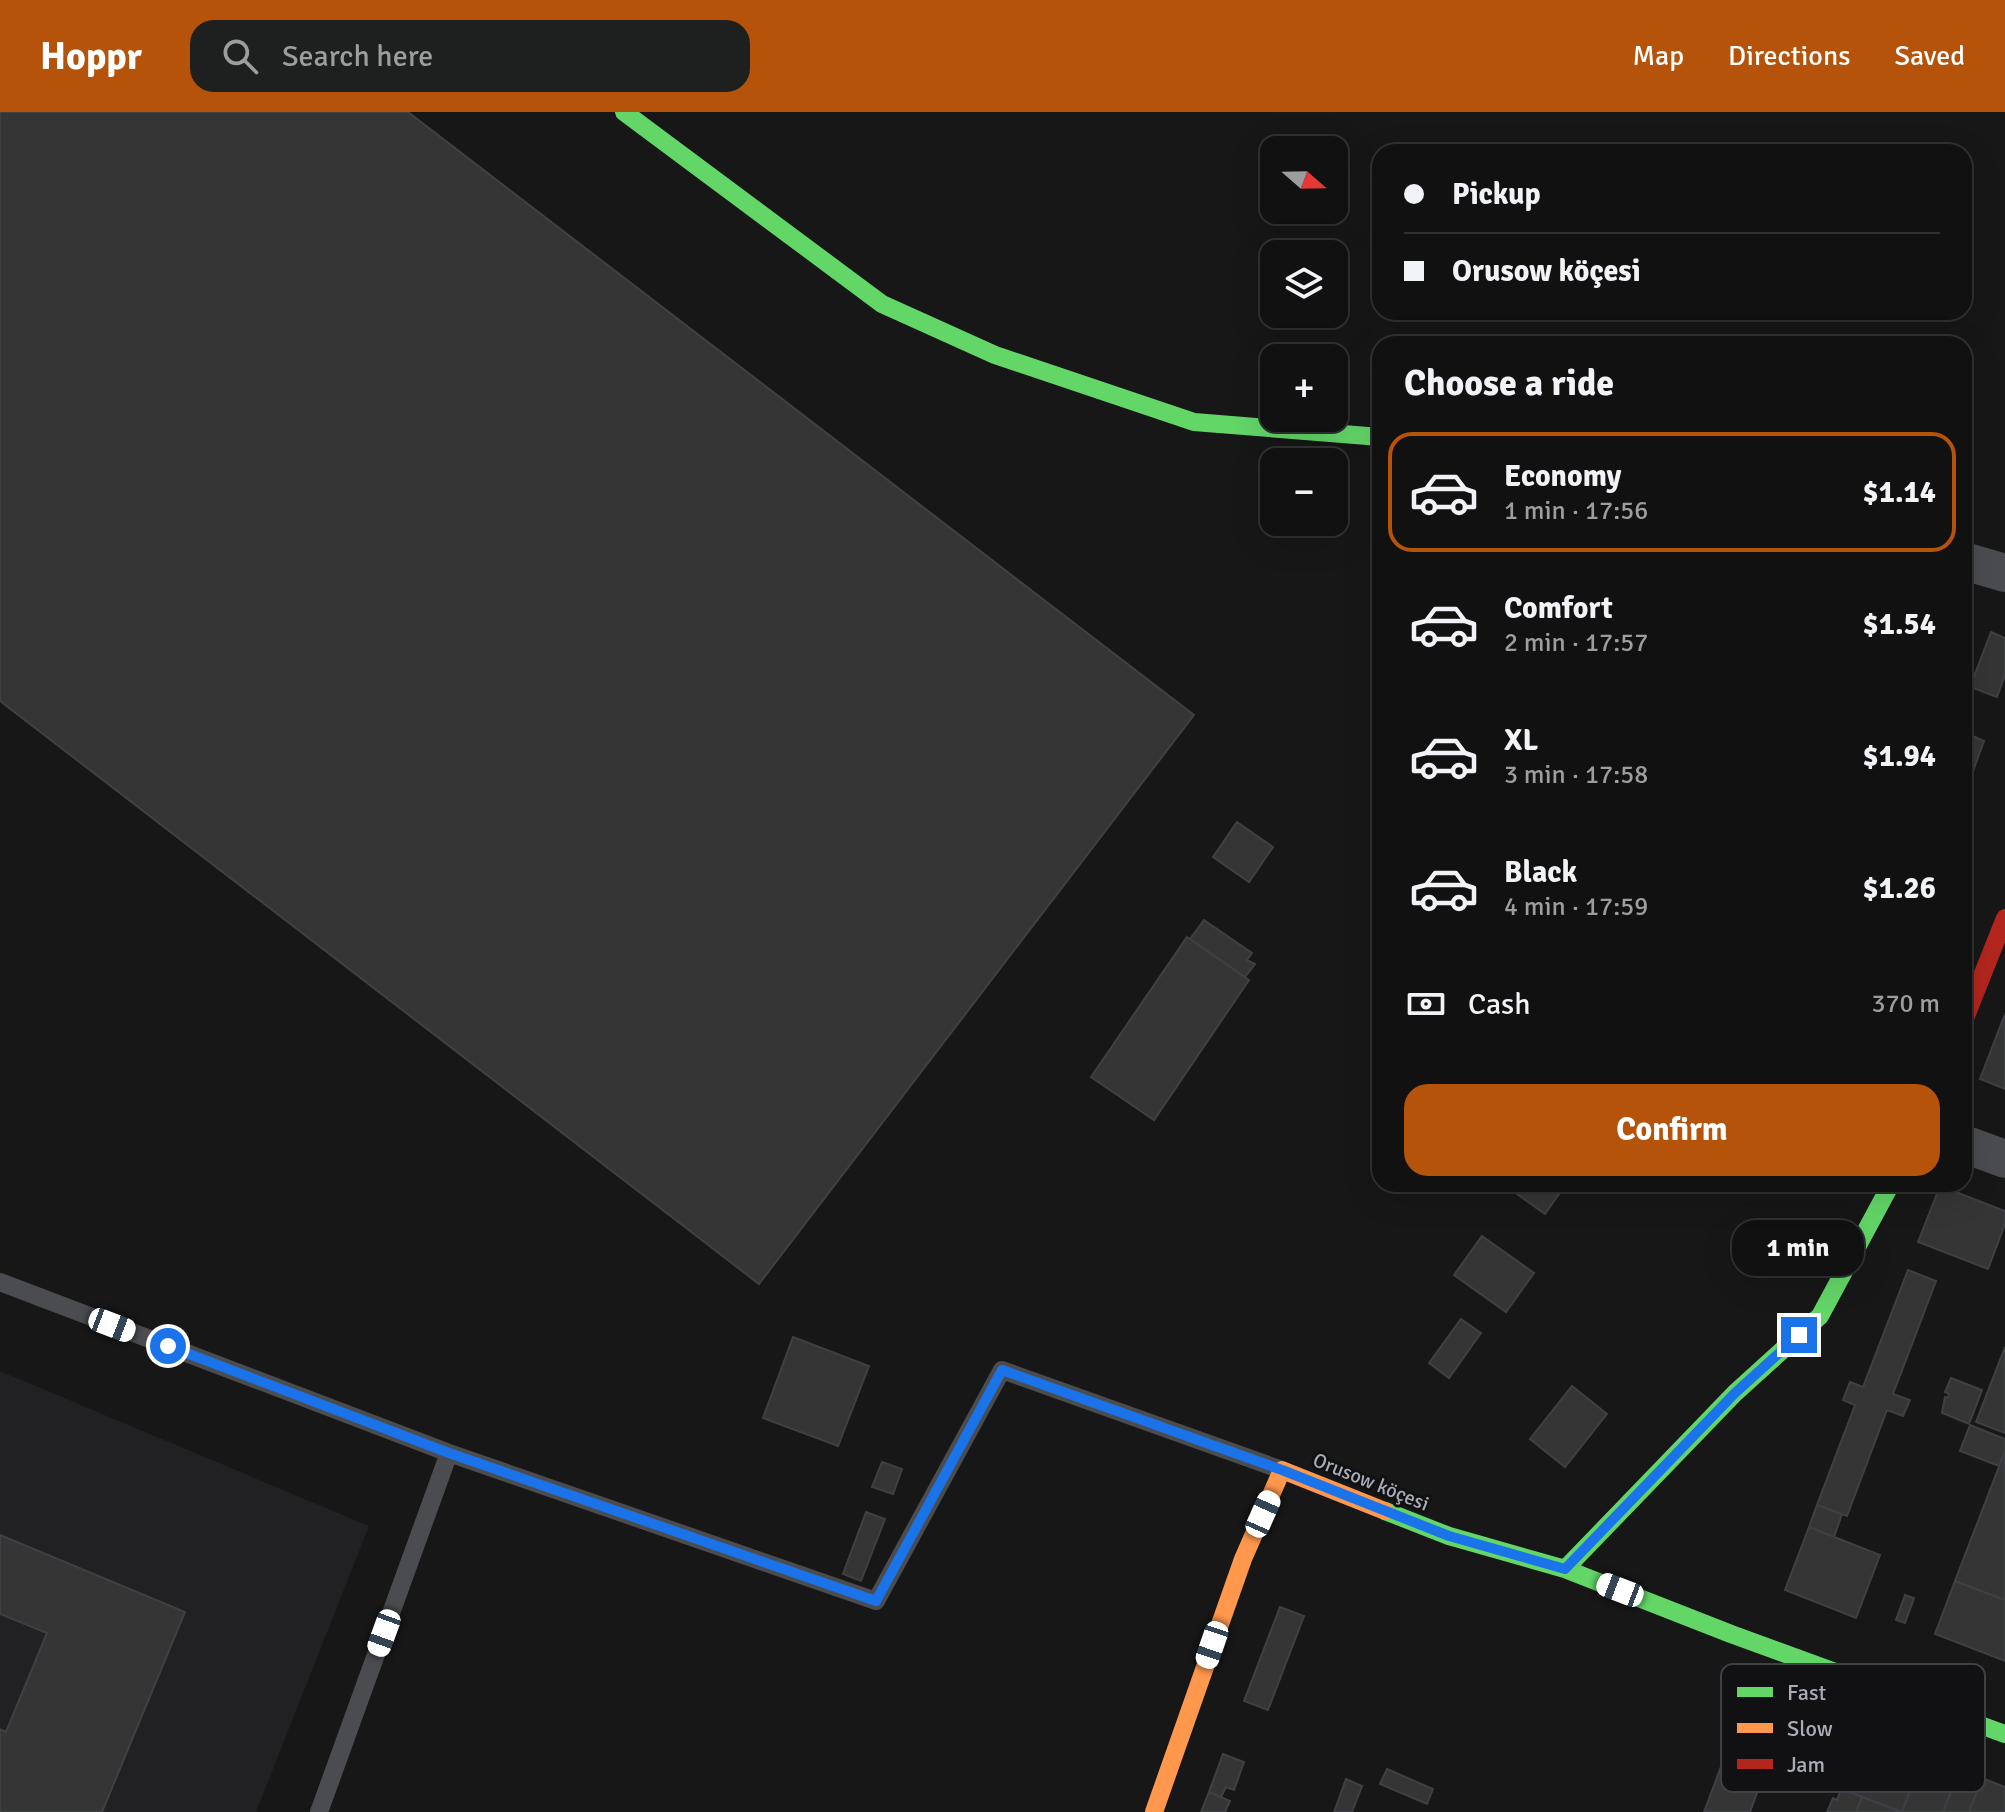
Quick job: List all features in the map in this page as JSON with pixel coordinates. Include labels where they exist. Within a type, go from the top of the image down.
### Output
[{"type":"street","points":[[624,112],[882,304],[995,355],[1194,422],[1372,436]]},
{"type":"street","points":[[1972,563],[2005,573]]},
{"type":"street","points":[[1972,1001],[2005,918]]},
{"type":"street","points":[[1972,1147],[2005,1159]]},
{"type":"street","points":[[1565,1569],[1735,1393],[1820,1316],[1887,1192]]},
{"type":"street","name":"Orusow köçesi","points":[[1154,1812],[1243,1559],[1282,1470],[1449,1536],[1565,1569],[1813,1664]]},
{"type":"street","name":"Orusow köçesi","points":[[1985,1727],[2005,1734]]},
{"type":"lane","points":[[0,1282],[449,1453],[876,1601],[1002,1370],[1282,1470]]},
{"type":"lane","points":[[319,1812],[449,1453]]},
{"type":"shaded area","points":[[0,1371],[369,1526],[256,1812],[0,1812]]},
{"type":"building","points":[[0,112],[408,112],[1194,715],[759,1284],[0,701]]},
{"type":"building","points":[[1991,632],[2005,638],[2005,675],[1997,697],[1972,688]]},
{"type":"building","points":[[1972,736],[1984,741],[1972,774]]},
{"type":"building","points":[[1237,822],[1273,847],[1249,882],[1213,857]]},
{"type":"building","points":[[1204,920],[1252,953],[1247,960],[1255,964],[1245,977],[1190,939]]},
{"type":"building","points":[[1187,937],[1249,980],[1154,1120],[1091,1077]]},
{"type":"building","points":[[2005,1014],[2005,1089],[1980,1079]]},
{"type":"building","points":[[1514,1192],[1560,1192],[1545,1214]]},
{"type":"building","points":[[1938,1192],[1956,1192],[2005,1211],[2005,1224],[1988,1269],[1918,1242]]},
{"type":"building","points":[[1482,1236],[1534,1273],[1506,1312],[1454,1275]]},
{"type":"building","points":[[1908,1270],[1936,1281],[1893,1394],[1910,1400],[1903,1416],[1887,1410],[1847,1516],[1817,1505],[1855,1405],[1843,1400],[1850,1382],[1863,1387]]},
{"type":"building","points":[[1461,1319],[1481,1333],[1449,1378],[1429,1363]]},
{"type":"building","points":[[793,1337],[869,1366],[838,1446],[763,1418]]},
{"type":"building","points":[[2005,1347],[2005,1433],[1976,1422]]},
{"type":"building","points":[[1951,1378],[1982,1390],[1969,1424],[1942,1413]]},
{"type":"building","points":[[1572,1386],[1607,1414],[1565,1467],[1530,1439]]},
{"type":"building","points":[[1970,1425],[2005,1439],[2005,1451],[1999,1466],[1960,1451]]},
{"type":"building","points":[[2005,1451],[2005,1600],[1955,1581]]},
{"type":"building","points":[[882,1462],[902,1469],[893,1494],[872,1487]]},
{"type":"building","points":[[1817,1505],[1842,1514],[1834,1537],[1809,1527]]},
{"type":"building","points":[[866,1512],[885,1519],[861,1581],[843,1574]]},
{"type":"building","points":[[1809,1527],[1880,1555],[1856,1618],[1785,1590]]},
{"type":"building","points":[[0,1535],[185,1612],[102,1812],[0,1812],[0,1729],[6,1732],[47,1633],[0,1614]]},
{"type":"building","points":[[1955,1581],[2005,1600],[2005,1661],[1935,1634]]},
{"type":"building","points":[[1905,1595],[1914,1598],[1905,1623],[1896,1620]]},
{"type":"building","points":[[1280,1607],[1304,1616],[1268,1710],[1244,1701]]},
{"type":"building","points":[[1223,1754],[1244,1762],[1234,1790],[1226,1787],[1221,1797],[1209,1792]]},
{"type":"building","points":[[1721,1767],[1721,1792],[1757,1792],[1750,1812],[1704,1812]]},
{"type":"building","points":[[1387,1769],[1433,1789],[1427,1804],[1380,1784]]},
{"type":"building","points":[[1346,1779],[1362,1786],[1352,1812],[1334,1812]]},
{"type":"building","points":[[1985,1779],[2005,1787],[2005,1812],[1969,1812],[1977,1792],[1985,1792]]},
{"type":"building","points":[[1209,1792],[1230,1801],[1225,1812],[1201,1812]]},
{"type":"building","points":[[1840,1792],[1862,1797],[1856,1812],[1827,1812],[1833,1798],[1837,1800]]},
{"type":"building","points":[[1849,1792],[1910,1792],[1902,1812]]},
{"type":"building","points":[[1909,1792],[1950,1792],[1943,1812],[1902,1812]]},
{"type":"building","points":[[1951,1792],[1977,1792],[1969,1812],[1943,1812]]},
{"type":"building","points":[[1862,1797],[1902,1812],[1856,1812]]},
{"type":"traffic: fast","points":[[624,112],[882,304],[995,355],[1194,422],[1372,436]]},
{"type":"traffic: fast","points":[[1565,1569],[1735,1393],[1820,1316],[1887,1192]]},
{"type":"traffic: fast","points":[[1385,1511],[1449,1536],[1565,1569],[1813,1664]]},
{"type":"traffic: fast","points":[[1985,1727],[2005,1734]]},
{"type":"traffic: slow","points":[[1154,1812],[1243,1559],[1282,1470],[1385,1511]]},
{"type":"traffic: jam","points":[[1972,1001],[2005,918]]},
{"type":"route","points":[[168,1346],[449,1453],[876,1601],[1002,1370],[1282,1470],[1449,1536],[1565,1569],[1735,1393],[1799,1335]]}]
